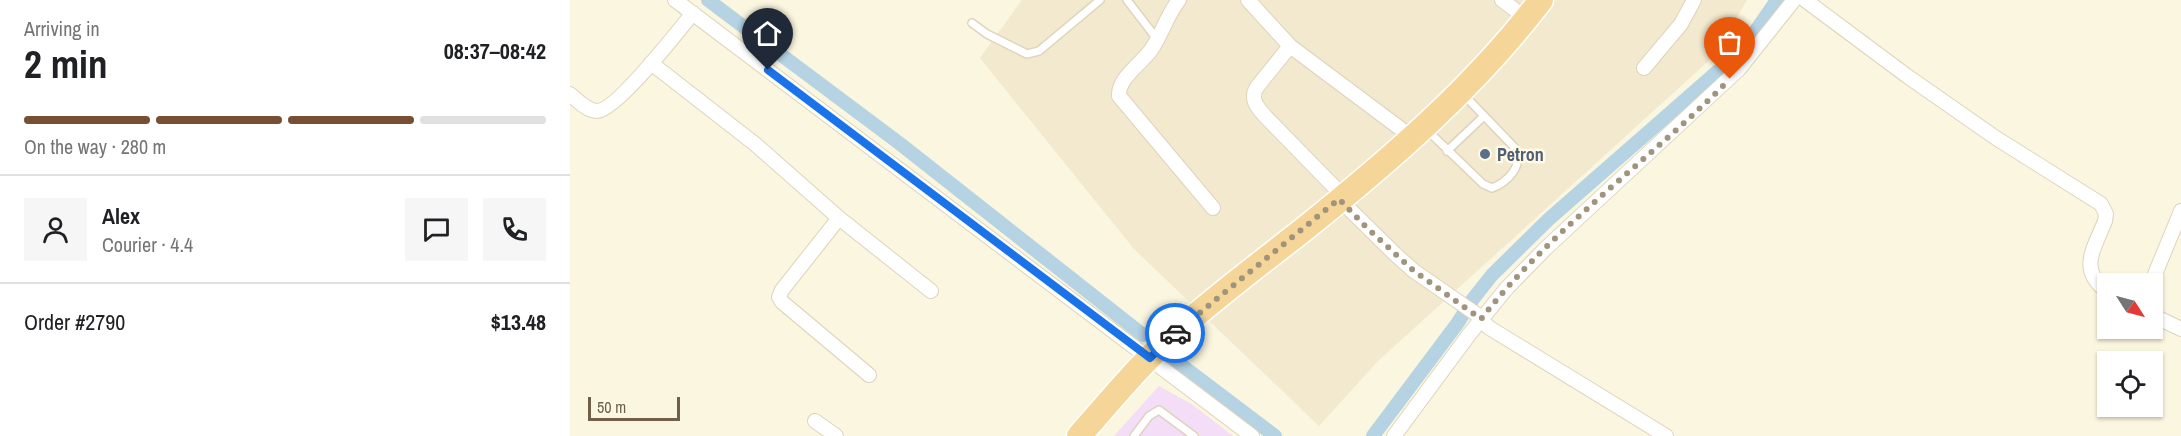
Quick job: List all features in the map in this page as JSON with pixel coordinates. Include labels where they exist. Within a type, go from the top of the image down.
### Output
[{"type":"highway","points":[[1079,436],[1180,328],[1341,198],[1461,92],[1498,53],[1541,0]]},
{"type":"street","points":[[675,0],[1252,436]]},
{"type":"street","points":[[1179,0],[1145,57],[1121,84],[1119,96],[1213,208]]},
{"type":"street","points":[[1248,0],[1290,46],[1418,132]]},
{"type":"street","points":[[1502,0],[1527,19]]},
{"type":"street","points":[[1644,68],[1681,24],[1694,0]]},
{"type":"street","points":[[1394,436],[1478,317],[1546,248],[1739,69],[1794,0]]},
{"type":"street","points":[[1805,0],[1907,76],[1996,138],[2101,204],[2106,214],[2105,221],[2089,267],[2092,278],[2097,282]]},
{"type":"street","points":[[570,94],[586,107],[596,111],[606,109],[651,63],[693,13]]},
{"type":"street","points":[[1290,46],[1257,87],[1253,93],[1253,99],[1264,115],[1341,198],[1405,263],[1464,305],[1488,327],[1666,436]]},
{"type":"street","points":[[651,63],[755,144],[839,218],[931,291]]},
{"type":"street","points":[[2156,273],[2181,211]]},
{"type":"street","points":[[839,218],[782,290],[779,297],[782,302],[869,375]]},
{"type":"street","points":[[2163,320],[2181,329]]},
{"type":"street","points":[[815,421],[836,436]]},
{"type":"lane","points":[[972,23],[987,34],[1027,54],[1039,51],[1100,0]]},
{"type":"lane","points":[[1127,0],[1157,39]]},
{"type":"lane","points":[[1418,132],[1447,151],[1483,184],[1492,188],[1500,185],[1517,167],[1520,158],[1516,149],[1461,92]]},
{"type":"lane","points":[[1447,151],[1484,116]]},
{"type":"lane","points":[[1134,436],[1149,417],[1159,410],[1194,436]]},
{"type":"shaded area","points":[[1022,0],[1747,0],[1714,56],[1378,361],[1319,426],[1134,249],[980,58]]},
{"type":"shaded area","points":[[1159,386],[1193,405],[1233,436],[1114,436]]},
{"type":"waterway","points":[[708,0],[899,143],[1143,335]]},
{"type":"waterway","points":[[1373,436],[1492,275],[1549,219],[1734,57],[1753,35],[1777,0]]},
{"type":"waterway","points":[[1172,358],[1275,436]]},
{"type":"way so far","points":[[1175,333],[1339,199],[1414,271],[1481,319],[1506,289],[1546,248],[1730,79]]},
{"type":"place","name":"Petron","points":[[1485,154]]},
{"type":"route","points":[[768,70],[1150,358],[1175,333]]}]
